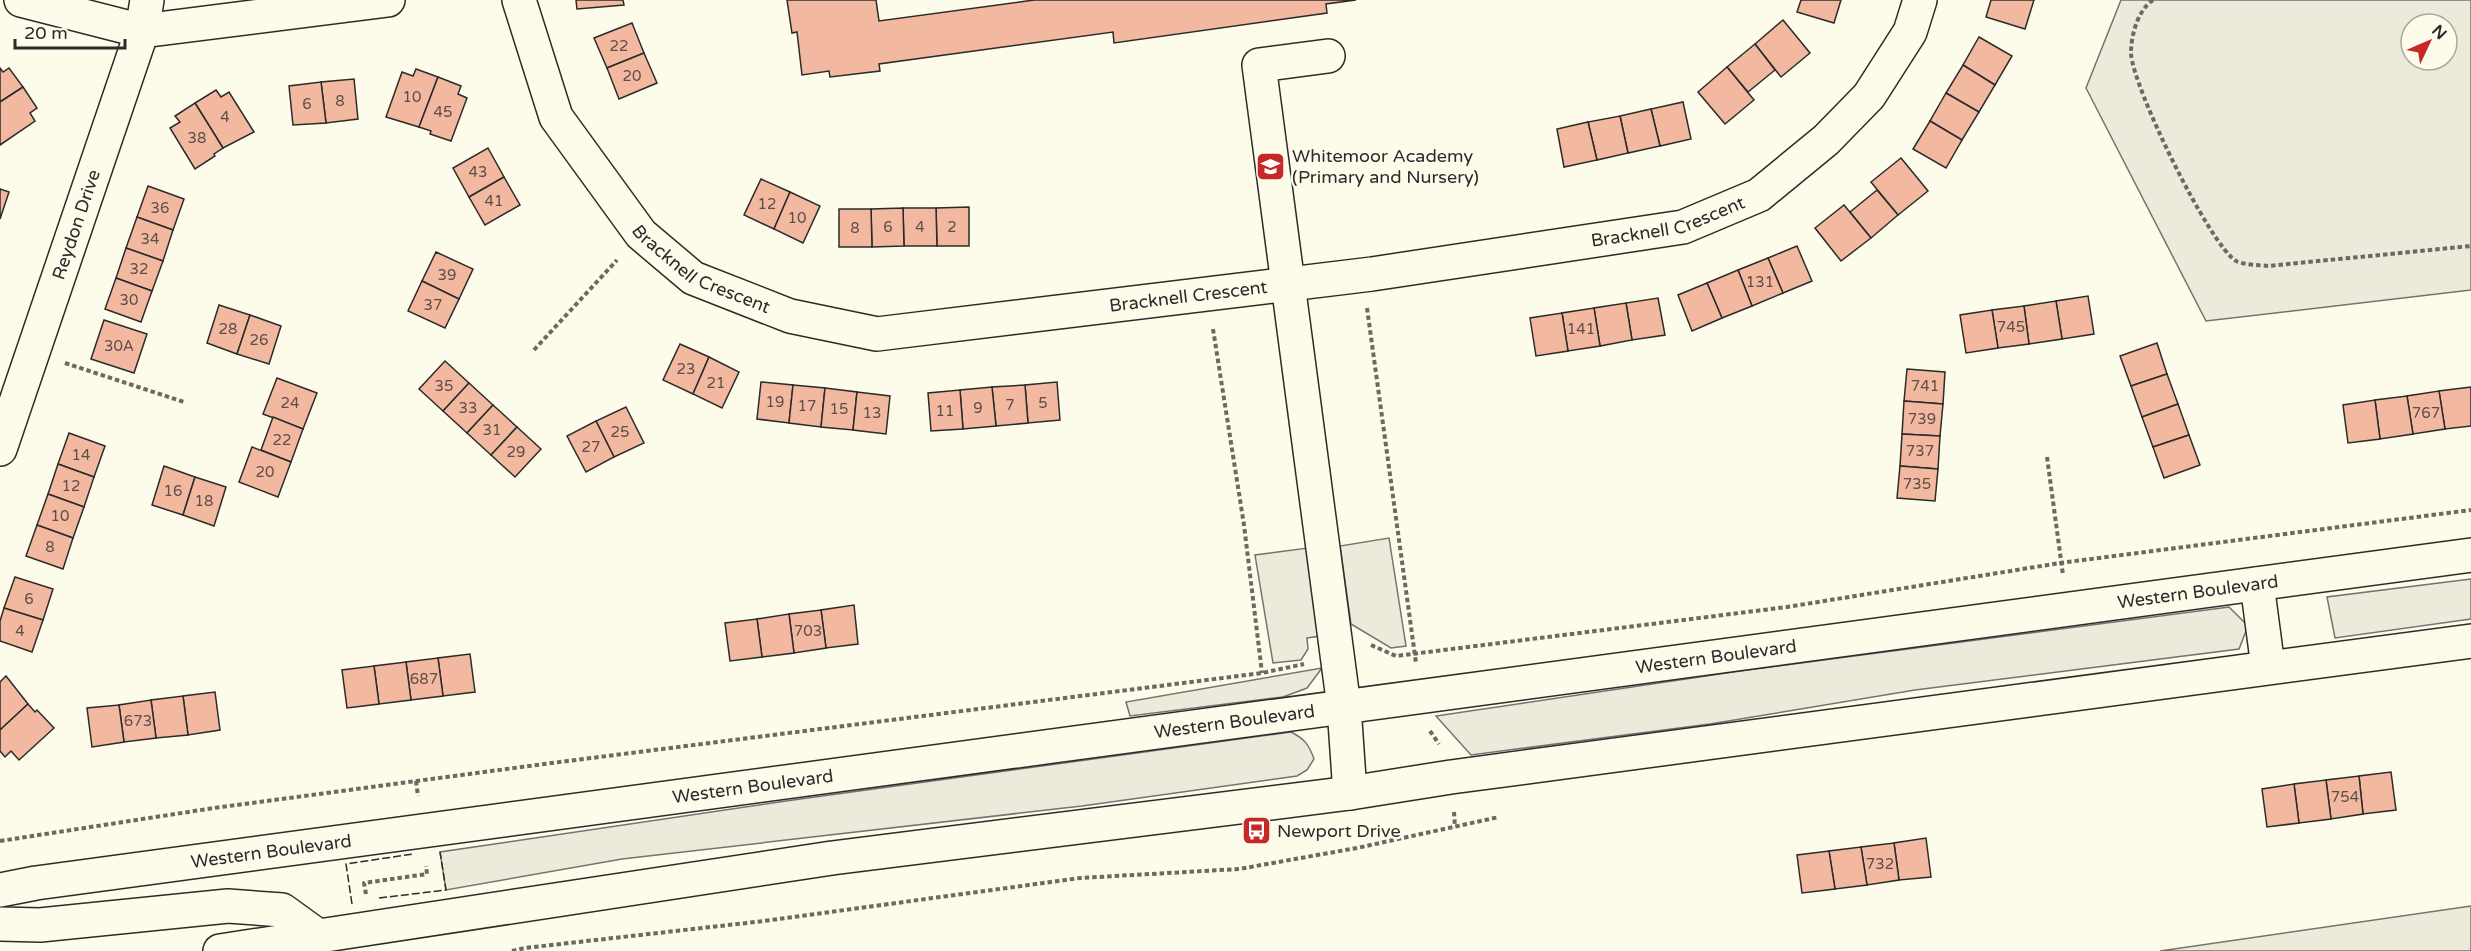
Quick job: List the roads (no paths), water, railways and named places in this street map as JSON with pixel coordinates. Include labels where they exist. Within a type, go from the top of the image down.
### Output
[{"type":"main road","points":[[21,0],[145,15],[388,0]]},
{"type":"main road","name":"Bracknell Crescent","points":[[519,0],[556,117],[641,234],[693,278],[790,316],[877,334],[1208,295],[1683,227],[1759,195],[1826,140],[1869,96],[1910,32],[1920,0]]},
{"type":"main road","name":"Reydon Drive","points":[[0,449],[145,15]]},
{"type":"main road","points":[[1328,56],[1259,65],[1344,707],[1350,793]]},
{"type":"main road","name":"Western Boulevard","points":[[0,890],[36,883],[1420,695],[2471,555]]},
{"type":"main road","points":[[2257,584],[2268,667]]},
{"type":"main road","points":[[220,951],[319,943],[832,858],[1350,793],[1451,777],[2471,641]]},
{"type":"main road","points":[[0,924],[40,926],[228,906],[282,910],[319,943]]},
{"type":"place","name":"Whitemoor Academy (Primary and Nursery)","points":[[1271,166]]},
{"type":"place","name":"Newport Drive","points":[[1256,831]]}]
